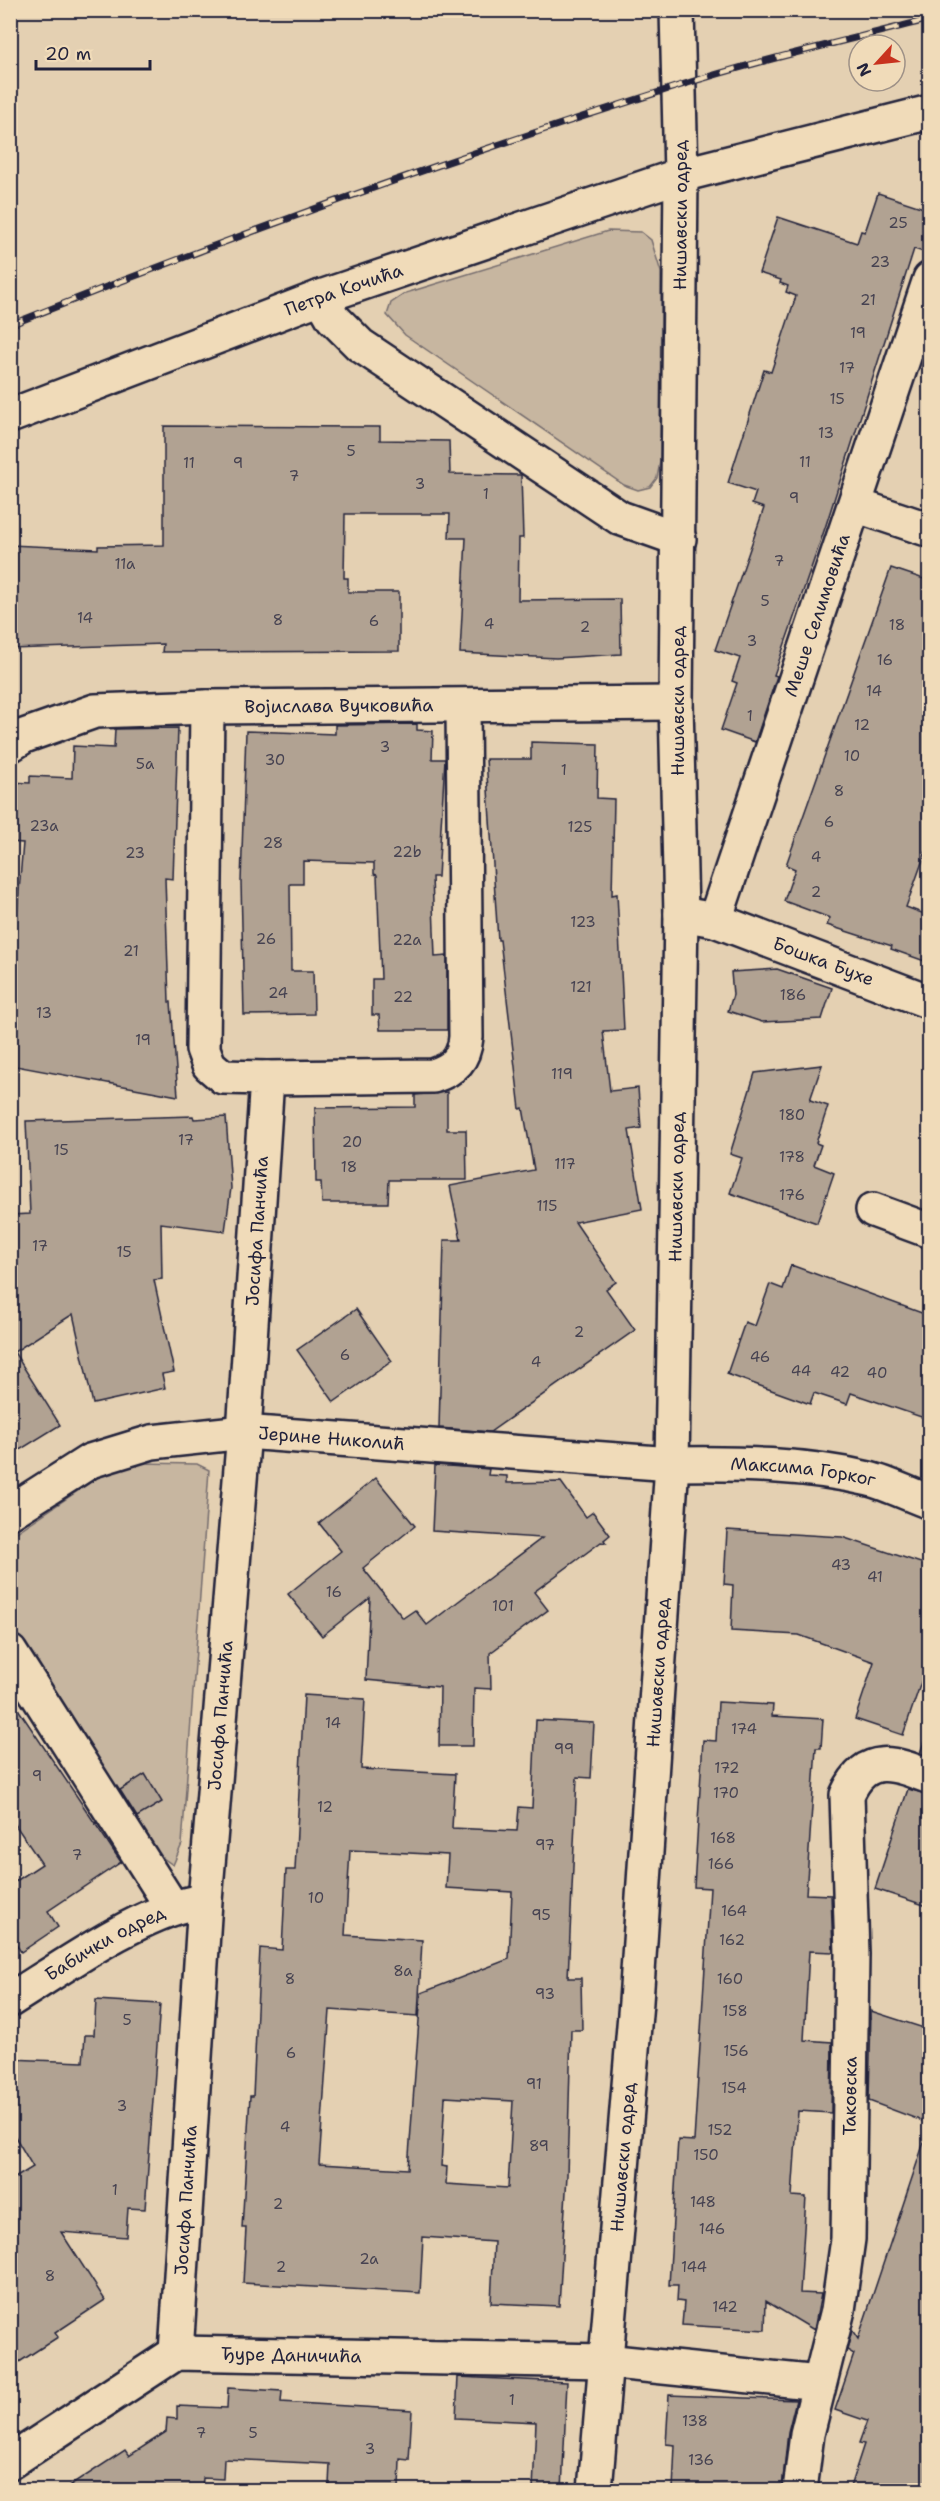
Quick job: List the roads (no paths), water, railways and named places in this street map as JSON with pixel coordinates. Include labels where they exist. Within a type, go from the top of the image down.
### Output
[{"type":"street","name":"Нишавски одред","points":[[595,2490],[636,2002],[672,1464],[681,914],[676,703],[681,175],[677,86],[677,10]]},
{"type":"street","name":"Петра Кочића","points":[[10,416],[321,297],[681,175],[930,112]]},
{"type":"street","name":"Меше Селимовића","points":[[715,920],[930,279]]},
{"type":"street","points":[[321,297],[333,318],[360,345],[620,518],[679,539]]},
{"type":"street","points":[[855,505],[930,530]]},
{"type":"street","name":"Војислава Вучковића","points":[[10,746],[24,736],[94,711],[207,707],[676,703]]},
{"type":"street","points":[[207,707],[203,1049],[209,1065],[223,1077],[267,1078],[433,1076],[450,1070],[462,1057],[466,1037],[463,706]]},
{"type":"street","points":[[681,914],[715,920]]},
{"type":"street","name":"Бошка Бухе","points":[[715,920],[930,1002]]},
{"type":"street","name":"Јосифа Панчића","points":[[176,2353],[205,1901],[244,1432],[267,1078]]},
{"type":"street","points":[[873,1210],[930,1231]]},
{"type":"street","name":"Јерине Николић","points":[[10,1512],[90,1461],[152,1442],[244,1432],[672,1464]]},
{"type":"street","name":"Максима Горког","points":[[672,1464],[741,1463],[805,1469],[870,1480],[930,1502]]},
{"type":"street","points":[[10,1652],[172,1907]]},
{"type":"street","name":"Таковска","points":[[800,2490],[807,2434],[838,2310],[848,2239],[852,1954],[847,1795],[857,1777],[874,1766],[895,1763],[930,1777]]},
{"type":"street","name":"Бабички одред","points":[[10,2000],[76,1959],[172,1907],[205,1901]]},
{"type":"street","points":[[10,2462],[176,2353]]},
{"type":"street","name":"Ђуре Даничића","points":[[176,2353],[605,2361]]},
{"type":"street","points":[[605,2361],[819,2383]]},
{"type":"railway","points":[[10,325],[258,230],[591,114],[770,59],[930,19]]}]
